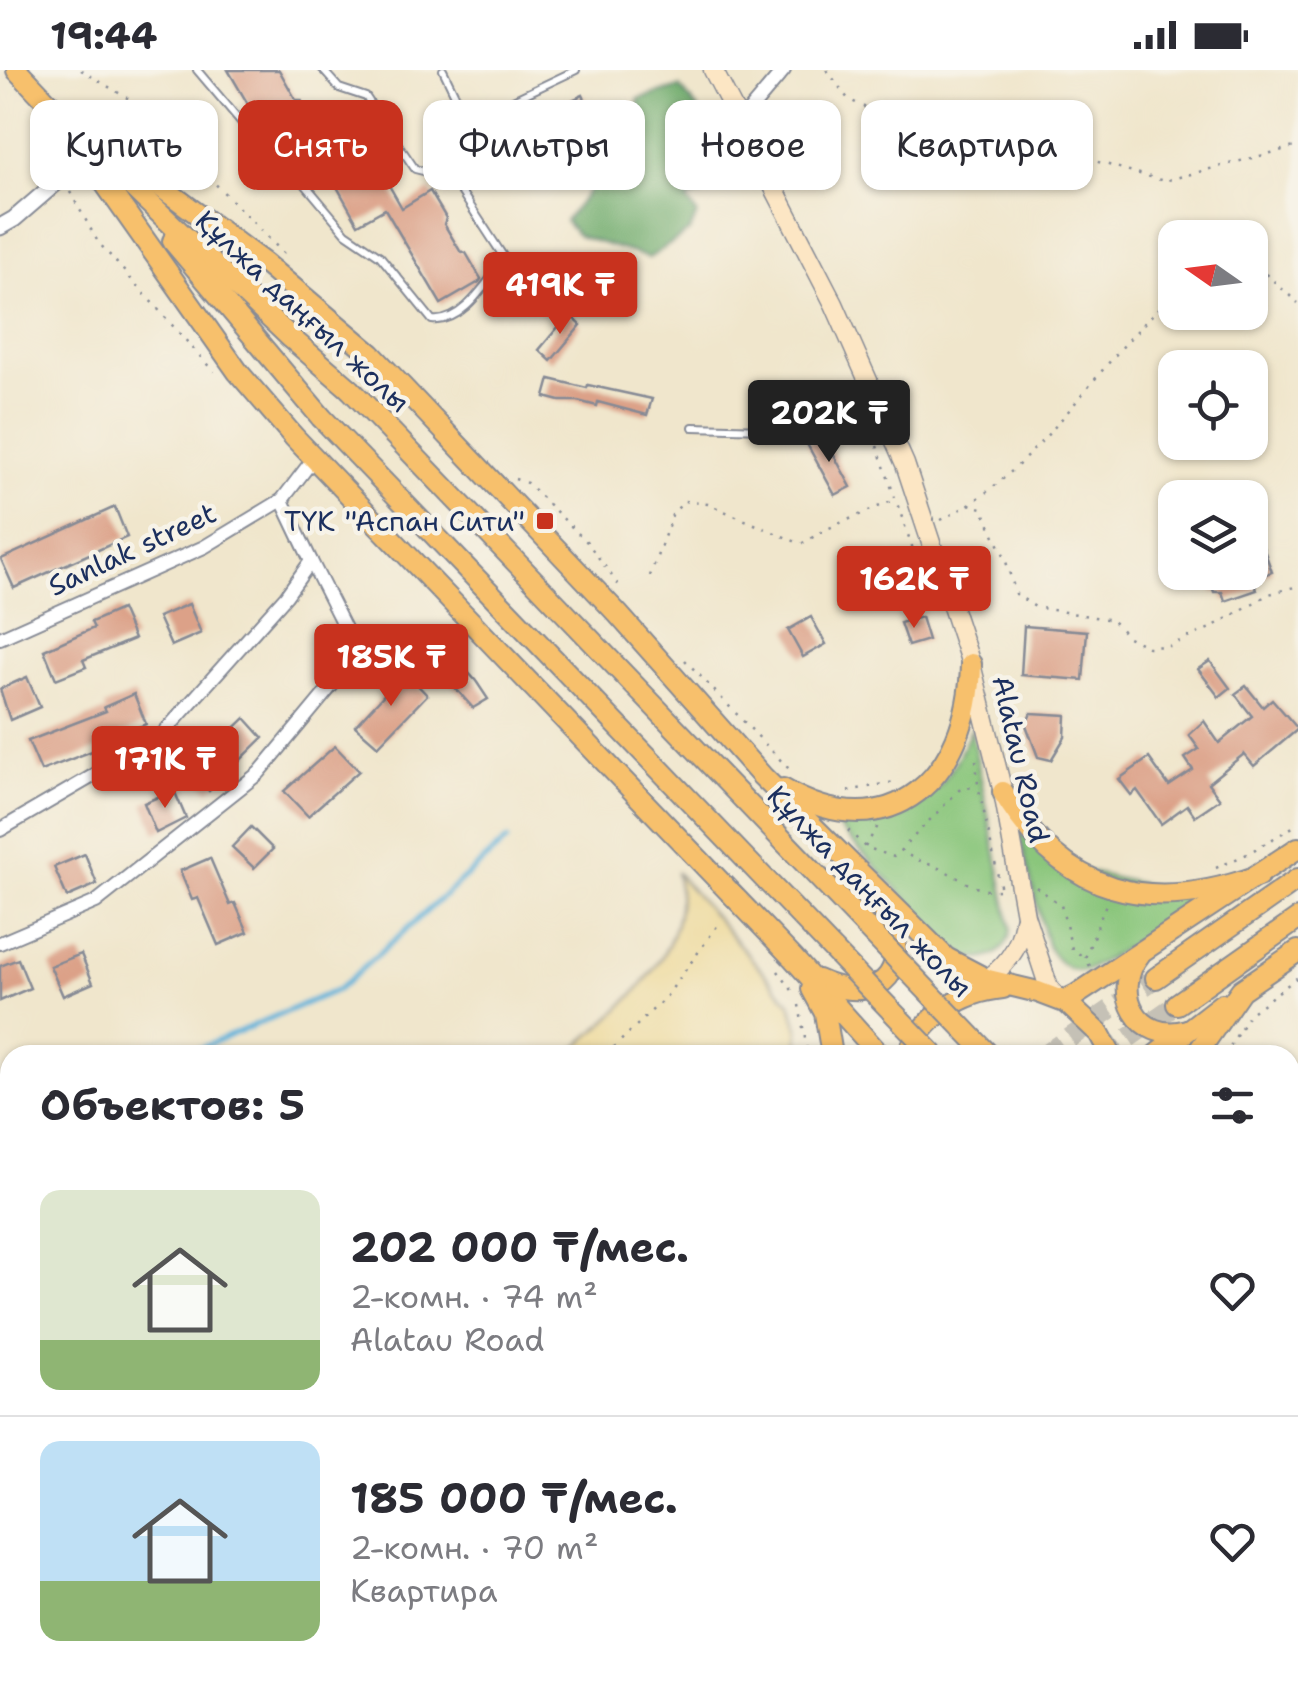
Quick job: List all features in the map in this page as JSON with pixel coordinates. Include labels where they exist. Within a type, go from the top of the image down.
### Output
[{"type":"main road","points":[[17,70],[45,100]]},
{"type":"main road","name":"Alatau Road","points":[[713,70],[729,100]]},
{"type":"main road","points":[[109,190],[238,372],[314,458],[871,1045]]},
{"type":"main road","name":"Құлжа даңғыл жолы","points":[[131,190],[268,359],[321,417],[924,1045]]},
{"type":"main road","name":"Құлжа даңғыл жолы","points":[[135,190],[350,389],[979,1045]]},
{"type":"main road","points":[[165,190],[265,264],[371,354],[618,614],[762,776],[946,958],[963,969],[988,980],[1070,999],[1298,848]]},
{"type":"main road","name":"Alatau Road","points":[[775,190],[834,304],[914,491],[971,664],[1004,792],[1024,915],[1049,988],[1058,999]]},
{"type":"main road","points":[[762,776],[809,801],[854,812],[906,802],[932,782],[946,762],[968,708],[971,664]]},
{"type":"main road","points":[[1004,792],[1024,828],[1040,845],[1070,868],[1112,887],[1149,895],[1174,895],[1219,890],[1258,876]]},
{"type":"main road","points":[[798,964],[835,988],[858,992],[878,985],[891,968],[895,955],[893,932],[850,862]]},
{"type":"main road","points":[[1156,978],[1298,878]]},
{"type":"main road","points":[[914,1045],[932,1019],[988,980],[1017,948],[1024,915]]},
{"type":"main road","points":[[1177,1004],[1298,919]]},
{"type":"main road","points":[[1168,1045],[1298,950]]},
{"type":"main road","points":[[1142,953],[1131,968],[1127,984],[1128,1001],[1135,1015],[1158,1032],[1187,1030]]},
{"type":"main road","points":[[798,964],[824,1013],[830,1045]]},
{"type":"main road","points":[[958,1000],[992,989],[1026,989]]},
{"type":"main road","points":[[1202,1045],[1241,990]]},
{"type":"main road","points":[[1058,999],[1090,1022],[1105,1045]]},
{"type":"street","points":[[759,100],[784,70]]},
{"type":"street","points":[[0,227],[48,190]]},
{"type":"street","points":[[0,943],[96,902],[259,774],[358,654],[282,500],[314,458]]},
{"type":"street","name":"Sanlak street","points":[[0,638],[204,547],[282,500]]},
{"type":"street","points":[[0,830],[160,737],[286,596],[311,562]]},
{"type":"lane","points":[[197,70],[274,161],[292,170],[346,233],[380,256],[432,320],[445,322],[457,316],[506,259],[460,190]]},
{"type":"lane","points":[[323,70],[340,88],[366,97],[415,169],[423,171]]},
{"type":"lane","points":[[443,70],[457,100]]},
{"type":"lane","points":[[512,100],[576,70]]},
{"type":"lane","points":[[693,427],[805,430],[875,397]]},
{"type":"path","points":[[827,70],[848,99],[870,110],[1080,156],[1164,181],[1298,146]]},
{"type":"path","points":[[1268,276],[1298,303]]},
{"type":"path","points":[[926,527],[969,504],[1014,469],[1158,309]]},
{"type":"path","points":[[873,435],[934,611]]},
{"type":"path","points":[[650,576],[672,515],[684,500],[708,504],[801,544],[914,491]]},
{"type":"path","points":[[969,504],[982,508],[991,525],[1016,594],[1036,607],[1112,620],[1128,637],[1148,647],[1169,646],[1210,628],[1268,594],[1298,586]]},
{"type":"path","points":[[976,755],[978,785],[1001,890]]},
{"type":"path","points":[[838,792],[902,780],[932,782]]},
{"type":"path","points":[[843,825],[866,848],[894,857],[959,790],[978,785]]},
{"type":"path","points":[[1209,870],[1248,854],[1298,824]]},
{"type":"path","points":[[900,850],[916,862],[945,870],[978,890],[1011,889]]},
{"type":"path","points":[[1029,887],[1042,889],[1061,905],[1072,948],[1086,958],[1093,970]]},
{"type":"path","points":[[1086,958],[1112,887]]},
{"type":"path","points":[[616,1045],[666,997],[720,922]]},
{"type":"path","points":[[1231,1045],[1250,1014],[1298,978]]},
{"type":"green space","points":[[680,87],[690,100],[665,100],[665,190],[702,190],[701,195],[686,199],[697,214],[690,231],[649,258],[578,236],[565,221],[590,190],[645,190],[645,100],[638,99]]},
{"type":"green space","points":[[971,730],[1011,929],[1004,946],[983,958],[957,952],[829,817],[883,816],[913,807],[944,779]]},
{"type":"green space","points":[[1018,829],[1052,864],[1209,899],[1087,970],[1068,967],[1047,945]]},
{"type":"sand","points":[[676,872],[790,1003],[799,1030],[798,1045],[579,1045],[649,976],[675,927],[679,900]]},
{"type":"building","points":[[228,70],[279,70],[296,100],[246,100]]},
{"type":"building","points":[[339,190],[392,190],[402,208],[430,191],[446,218],[444,224],[481,279],[441,304],[385,209],[358,224]]},
{"type":"building","points":[[569,314],[581,325],[551,361],[539,350]]},
{"type":"building","points":[[550,379],[652,399],[647,415],[598,402],[597,406],[560,401],[545,397]]},
{"type":"building","points":[[823,435],[851,487],[835,495],[807,444]]},
{"type":"building","points":[[115,507],[127,537],[14,588],[1,559]]},
{"type":"building","points":[[1257,590],[1225,601],[1222,592],[1214,592]]},
{"type":"building","points":[[189,604],[201,633],[171,646],[158,617]]},
{"type":"building","points":[[121,609],[134,639],[83,660],[86,667],[56,679],[44,650],[94,628],[91,622]]},
{"type":"building","points":[[811,617],[826,644],[803,657],[788,630]]},
{"type":"building","points":[[921,617],[928,640],[908,646],[900,623]]},
{"type":"building","points":[[1024,626],[1087,631],[1083,680],[1021,675]]},
{"type":"building","points":[[435,635],[488,699],[473,708],[420,648]]},
{"type":"building","points":[[1210,661],[1230,688],[1219,697],[1198,669]]},
{"type":"building","points":[[405,672],[427,695],[378,746],[355,726]]},
{"type":"building","points":[[27,677],[40,707],[10,720],[0,689]]},
{"type":"building","points":[[1246,686],[1263,707],[1272,699],[1298,729],[1254,766],[1244,754],[1208,783],[1220,799],[1195,816],[1187,805],[1161,824],[1137,790],[1131,795],[1119,779],[1149,758],[1169,786],[1193,770],[1185,758],[1199,749],[1189,735],[1204,721],[1219,743],[1252,716],[1235,694]]},
{"type":"building","points":[[134,694],[146,724],[108,740],[110,744],[41,771],[28,741],[106,711],[104,707]]},
{"type":"building","points":[[1031,713],[1066,715],[1065,737],[1051,760],[1038,757],[1026,725]]},
{"type":"building","points":[[245,718],[263,738],[209,791],[191,770]]},
{"type":"building","points":[[335,746],[359,771],[308,816],[284,791]]},
{"type":"building","points":[[174,790],[186,818],[156,833],[144,803]]},
{"type":"building","points":[[251,827],[273,849],[254,868],[232,847]]},
{"type":"building","points":[[85,854],[97,884],[67,897],[54,867]]},
{"type":"building","points":[[210,858],[230,905],[235,903],[248,932],[218,945],[198,898],[192,900],[180,871]]},
{"type":"building","points":[[81,954],[93,983],[63,996],[50,966]]},
{"type":"building","points":[[18,959],[30,988],[0,1001],[0,966]]},
{"type":"waterway","points":[[207,1045],[339,989],[507,840]]},
{"type":"tunnel","points":[[1059,1045],[1156,978]]},
{"type":"tunnel","points":[[1118,1045],[1177,1004]]},
{"type":"place","name":"ТҮК \"Аспан Сити\"","points":[[545,521]]}]
